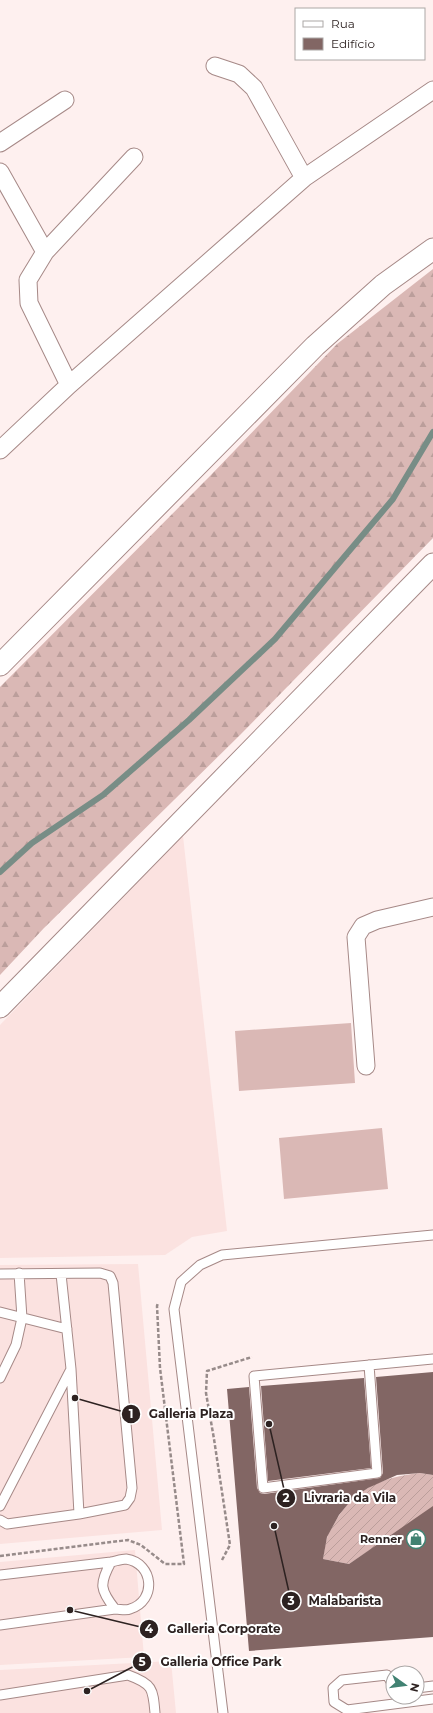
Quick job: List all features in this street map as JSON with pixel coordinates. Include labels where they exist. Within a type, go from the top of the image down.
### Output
[{"type":"street","points":[[215,66],[239,74],[254,88],[304,178]]},
{"type":"street","points":[[0,450],[69,385],[304,178],[433,90]]},
{"type":"street","points":[[0,143],[65,100]]},
{"type":"street","points":[[69,385],[29,303],[28,280],[45,252],[134,157]]},
{"type":"street","points":[[0,172],[45,252]]},
{"type":"street","points":[[0,665],[315,346],[383,285],[433,249]]},
{"type":"street","points":[[0,1007],[433,564]]},
{"type":"street","points":[[366,1066],[356,937],[363,926],[377,920],[433,907]]},
{"type":"lane","points":[[223,1713],[174,1309],[181,1282],[200,1264],[222,1255],[433,1235]]},
{"type":"lane","points":[[0,1378],[16,1345],[22,1318],[19,1273]]},
{"type":"lane","points":[[0,1274],[100,1273],[110,1276],[113,1283],[132,1488],[130,1498],[125,1505],[79,1514],[7,1524],[0,1520]]},
{"type":"lane","points":[[61,1274],[71,1369],[79,1514]]},
{"type":"lane","points":[[0,1312],[67,1329]]},
{"type":"lane","points":[[369,1365],[377,1473],[262,1488],[254,1376],[369,1365],[433,1359]]},
{"type":"lane","points":[[0,1506],[71,1369]]},
{"type":"lane","points":[[0,1575],[125,1559],[139,1564],[148,1575],[149,1583],[149,1590],[142,1603],[130,1610],[115,1609],[0,1625]]},
{"type":"lane","points":[[111,1562],[103,1578],[104,1595],[115,1609]]},
{"type":"lane","points":[[0,1695],[128,1675],[142,1680],[153,1692],[155,1713]]},
{"type":"lane","points":[[385,1675],[342,1680],[333,1688],[334,1702],[347,1710],[390,1705]]},
{"type":"path","points":[[160,1300],[157,1306],[160,1368],[184,1564]]},
{"type":"path","points":[[222,1560],[230,1545],[206,1393],[208,1371],[252,1358]]},
{"type":"shaded area","points":[[183,836],[227,1231],[192,1237],[165,1255],[0,1258],[0,1025]]},
{"type":"shaded area","points":[[138,1264],[162,1530],[0,1544],[0,1265]]},
{"type":"shaded area","points":[[135,1550],[144,1657],[0,1665],[0,1562]]},
{"type":"shaded area","points":[[171,1661],[176,1713],[0,1713],[0,1670]]},
{"type":"green space","points":[[433,269],[433,538],[240,735],[44,928],[0,975],[0,687],[210,476],[337,344]]},
{"type":"green space","points":[[351,1023],[355,1083],[239,1091],[235,1031]]},
{"type":"green space","points":[[382,1128],[388,1189],[284,1199],[279,1138]]},
{"type":"green space","points":[[420,1473],[433,1475],[433,1508],[349,1564],[323,1559],[328,1534],[350,1502],[370,1487],[381,1482]]},
{"type":"building","points":[[433,1372],[433,1475],[420,1473],[397,1475],[368,1488],[353,1498],[339,1515],[327,1537],[323,1559],[349,1564],[433,1506],[433,1637],[249,1651],[227,1389],[249,1387],[257,1488],[260,1493],[264,1494],[380,1478],[383,1473],[376,1377]]},
{"type":"building","points":[[364,1378],[371,1468],[268,1481],[261,1386]]},
{"type":"waterway","points":[[0,872],[32,843],[103,795],[189,720],[275,639],[393,499],[433,432]]},
{"type":"place","name":"Galleria Plaza","points":[[75,1398]]},
{"type":"place","name":"Livraria da Vila","points":[[269,1424]]},
{"type":"place","name":"Malabarista","points":[[274,1526]]},
{"type":"place","name":"Renner","points":[[416,1539]]},
{"type":"place","name":"Galleria Corporate","points":[[70,1610]]},
{"type":"place","name":"Galleria Office Park","points":[[87,1691]]}]
